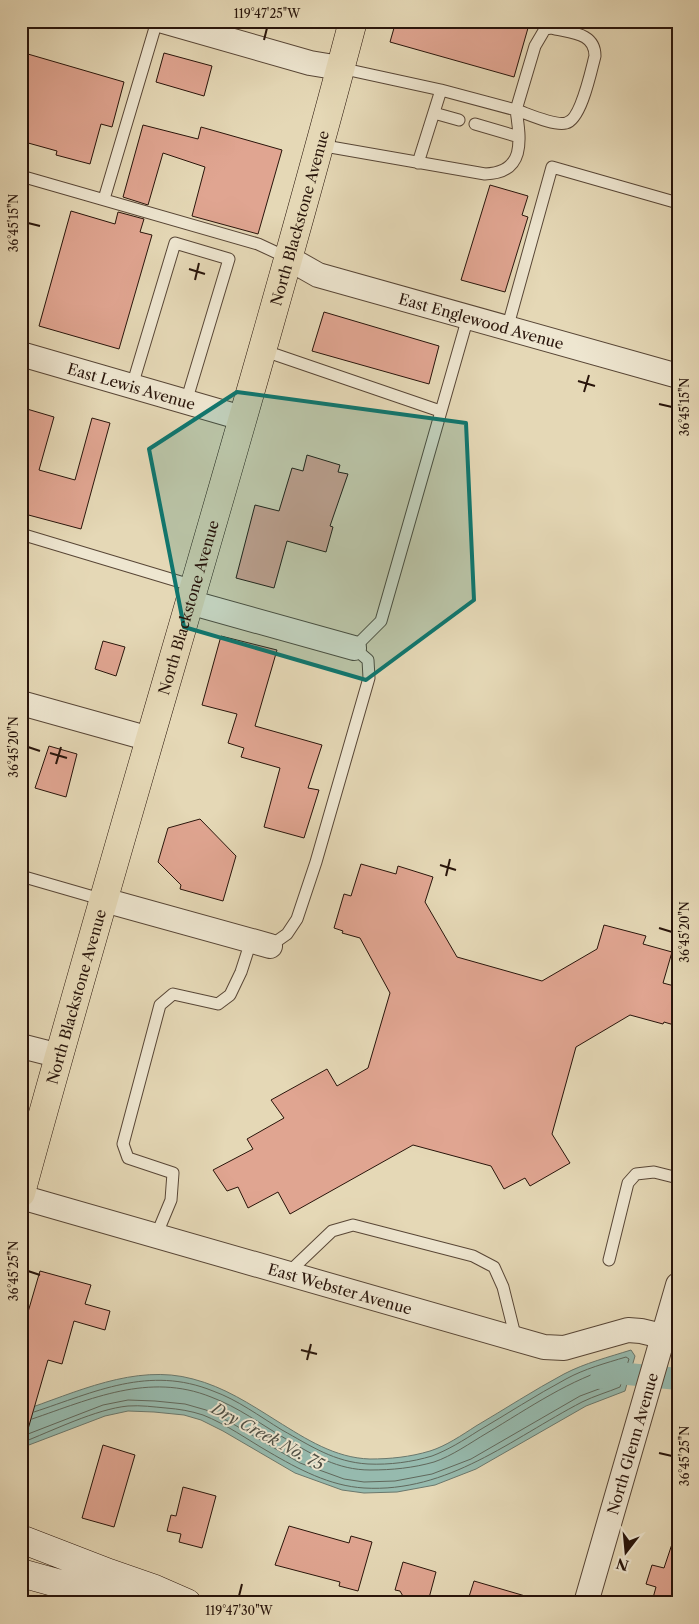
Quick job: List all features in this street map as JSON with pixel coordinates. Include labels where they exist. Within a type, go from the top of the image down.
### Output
[{"type":"main road","name":"North Blackstone Avenue","points":[[21,1193],[288,258],[352,21]]},
{"type":"main road","points":[[21,1539],[155,1589],[187,1603]]},
{"type":"main road","points":[[21,1573],[138,1603]]},
{"type":"street","points":[[163,21],[310,63],[340,68]]},
{"type":"street","name":"East Englewood Avenue","points":[[288,258],[318,274],[678,376]]},
{"type":"street","name":"East Lewis Avenue","points":[[21,354],[242,418]]},
{"type":"street","points":[[192,594],[354,648]]},
{"type":"street","points":[[21,703],[150,740]]},
{"type":"street","points":[[104,900],[261,944]]},
{"type":"street","points":[[21,1046],[60,1056]]},
{"type":"street","name":"East Webster Avenue","points":[[21,1197],[544,1347],[564,1348],[628,1330],[641,1330],[662,1336]]},
{"type":"street","name":"North Glenn Avenue","points":[[586,1603],[678,1285]]},
{"type":"lane","points":[[104,199],[157,21]]},
{"type":"lane","points":[[319,145],[485,174],[499,174],[512,166],[518,153],[519,137],[516,110],[534,46],[545,29],[551,28],[586,37],[592,41],[595,48],[595,56],[580,108],[572,120],[566,123],[558,123],[516,110],[441,90],[340,68]]},
{"type":"lane","points":[[418,162],[441,90]]},
{"type":"lane","points":[[434,113],[459,120]]},
{"type":"lane","points":[[475,124],[519,137]]},
{"type":"lane","points":[[507,329],[552,167],[678,202]]},
{"type":"lane","points":[[21,176],[258,244],[288,258]]},
{"type":"lane","points":[[132,386],[181,222]]},
{"type":"lane","points":[[175,243],[229,259],[186,402]]},
{"type":"lane","points":[[156,1236],[171,1200],[173,1173],[128,1158],[123,1144],[160,1005],[173,994],[218,1004],[230,995],[241,972],[261,944],[287,934],[297,919],[316,862],[328,815],[370,678],[368,660],[354,648],[381,621],[468,318]]},
{"type":"lane","points":[[262,350],[440,411]]},
{"type":"lane","points":[[21,534],[192,594]]},
{"type":"lane","points":[[21,876],[104,900]]},
{"type":"lane","points":[[609,1260],[628,1183],[636,1174],[654,1172],[678,1178]]},
{"type":"lane","points":[[288,1274],[332,1231],[353,1225],[473,1256],[494,1267],[503,1287],[516,1339]]},
{"type":"highlighted area","points":[[237,392],[466,423],[474,600],[366,680],[184,627],[149,449]]},
{"type":"water","points":[[631,1350],[635,1356],[625,1391],[586,1406],[476,1469],[435,1485],[397,1492],[364,1493],[342,1490],[295,1473],[223,1431],[201,1420],[184,1415],[128,1411],[105,1416],[21,1448],[21,1411],[105,1382],[127,1377],[171,1375],[204,1382],[226,1391],[310,1441],[333,1451],[357,1458],[370,1459],[408,1456],[430,1451],[448,1443],[572,1370]]},
{"type":"building","points":[[396,21],[530,21],[514,77],[390,42]]},
{"type":"building","points":[[21,52],[124,82],[112,127],[101,124],[90,164],[56,155],[57,151],[21,141]]},
{"type":"building","points":[[164,53],[212,66],[204,96],[156,82]]},
{"type":"building","points":[[143,125],[198,139],[201,127],[282,150],[258,234],[192,216],[205,167],[163,153],[148,205],[123,197]]},
{"type":"building","points":[[490,185],[528,196],[522,215],[528,217],[505,292],[461,280]]},
{"type":"building","points":[[71,211],[115,224],[118,212],[144,219],[140,232],[152,235],[119,349],[39,326]]},
{"type":"building","points":[[324,312],[439,346],[429,384],[312,351]]},
{"type":"building","points":[[27,409],[54,417],[39,470],[75,480],[92,418],[110,423],[81,529],[21,513],[21,428]]},
{"type":"building","points":[[307,455],[340,465],[338,472],[348,474],[330,526],[333,527],[326,552],[287,541],[274,588],[236,578],[255,505],[279,511],[292,468],[303,471]]},
{"type":"building","points":[[221,636],[277,650],[255,726],[322,745],[308,788],[319,790],[304,838],[264,827],[280,768],[241,757],[244,748],[228,743],[237,714],[202,705]]},
{"type":"building","points":[[103,641],[125,647],[116,676],[95,669]]},
{"type":"building","points":[[49,746],[77,754],[66,797],[35,788]]},
{"type":"building","points":[[200,819],[236,856],[223,901],[180,889],[181,885],[158,862],[168,828]]},
{"type":"building","points":[[361,864],[396,874],[398,866],[433,877],[425,902],[457,957],[542,981],[597,949],[604,925],[646,936],[643,944],[672,952],[663,983],[678,987],[678,1016],[674,1025],[630,1015],[576,1047],[552,1134],[570,1163],[530,1186],[525,1178],[504,1189],[491,1166],[413,1145],[290,1214],[278,1192],[248,1208],[238,1187],[227,1191],[213,1170],[253,1149],[247,1139],[284,1118],[271,1100],[327,1069],[337,1086],[368,1068],[390,993],[360,938],[342,933],[343,931],[334,928],[344,894],[351,896]]},
{"type":"building","points":[[40,1271],[91,1285],[85,1304],[110,1311],[105,1330],[74,1321],[62,1364],[48,1360],[26,1436],[21,1435],[21,1336]]},
{"type":"building","points":[[103,1445],[135,1455],[114,1527],[82,1518]]},
{"type":"building","points":[[183,1487],[216,1496],[202,1548],[179,1542],[181,1534],[167,1531],[171,1515],[176,1516]]},
{"type":"building","points":[[289,1526],[349,1543],[351,1536],[372,1542],[358,1591],[339,1586],[340,1582],[275,1565]]},
{"type":"building","points":[[675,1535],[678,1536],[678,1603],[668,1603],[653,1598],[656,1587],[646,1584],[652,1565],[664,1568]]},
{"type":"building","points":[[403,1562],[436,1572],[429,1598],[425,1597],[423,1603],[409,1601],[404,1598],[400,1591],[395,1590]]},
{"type":"building","points":[[474,1581],[532,1598],[531,1603],[467,1603]]},
{"type":"waterway","name":"Dry Creek No. 75","points":[[601,1378],[618,1373],[678,1379]]}]
